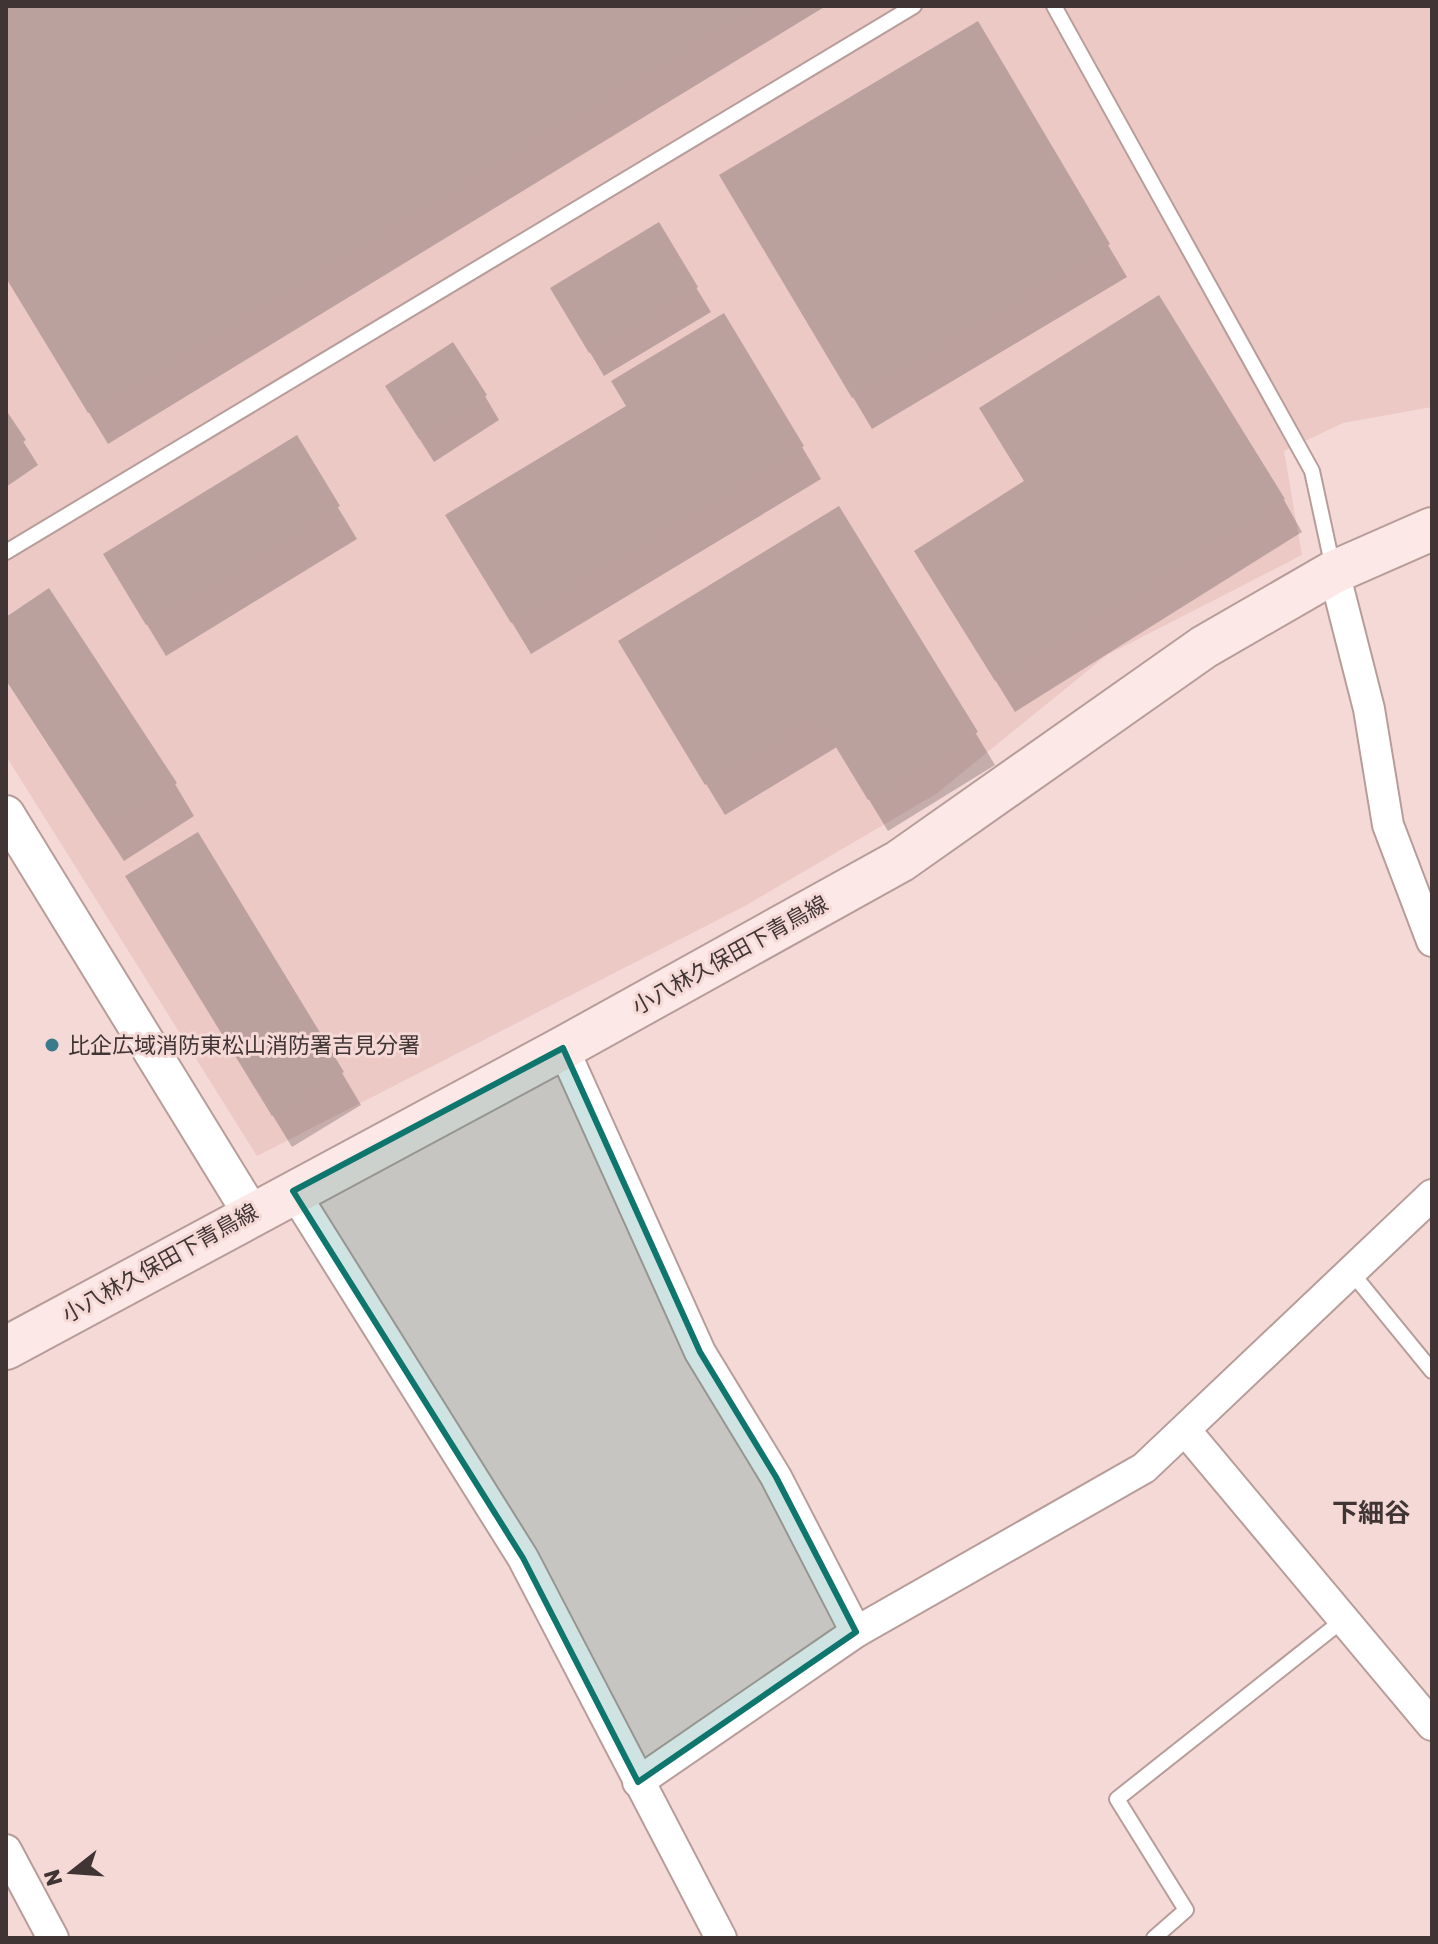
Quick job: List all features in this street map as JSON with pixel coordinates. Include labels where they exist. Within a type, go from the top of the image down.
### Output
[{"type":"main road","name":"小八林久保田下青鳥線","points":[[6,1348],[251,1213],[563,1048],[900,861],[1204,647],[1334,572],[1432,529]]},
{"type":"street","points":[[1334,572],[1369,709],[1388,825],[1432,941]]},
{"type":"street","points":[[6,814],[251,1213]]},
{"type":"street","points":[[563,1048],[700,1352],[776,1477],[856,1632]]},
{"type":"street","points":[[293,1191],[523,1558],[721,1938]]},
{"type":"street","points":[[638,1782],[856,1632],[1144,1468],[1432,1195]]},
{"type":"street","points":[[1185,1430],[1432,1725]]},
{"type":"street","points":[[6,1850],[53,1938]]},
{"type":"lane","points":[[6,552],[914,6]]},
{"type":"lane","points":[[1054,6],[1312,471],[1334,572]]},
{"type":"lane","points":[[1352,1273],[1432,1371]]},
{"type":"lane","points":[[1154,1938],[1186,1910],[1117,1799],[1343,1620]]},
{"type":"highlighted area","points":[[563,1048],[700,1352],[776,1477],[856,1632],[638,1782],[523,1558],[293,1191]]},
{"type":"shaded area","points":[[6,6],[1432,6],[1432,407],[1343,423],[1284,451],[1302,555],[1107,655],[936,794],[745,906],[257,1156],[6,756]]},
{"type":"building","points":[[6,6],[755,6],[88,413],[6,278]]},
{"type":"building","points":[[978,21],[1110,244],[852,398],[719,175]]},
{"type":"building","points":[[659,222],[698,287],[589,353],[550,288]]},
{"type":"building","points":[[1159,295],[1285,499],[995,681],[914,551],[1024,481],[979,408]]},
{"type":"building","points":[[724,313],[804,446],[511,623],[445,515],[626,406],[611,381]]},
{"type":"building","points":[[453,342],[487,395],[419,439],[385,386]]},
{"type":"building","points":[[6,410],[26,440],[6,453]]},
{"type":"building","points":[[297,435],[340,506],[146,625],[103,554]]},
{"type":"building","points":[[839,506],[978,732],[868,800],[817,716],[705,785],[618,641]]},
{"type":"building","points":[[49,588],[177,783],[104,830],[6,680],[6,617]]},
{"type":"building","points":[[198,832],[344,1072],[272,1116],[125,876]]},
{"type":"place","name":"比企広域消防東松山消防署吉見分署","points":[[52,1045]]},
{"type":"district","name":"下細谷","points":[[1371,1513]]}]
